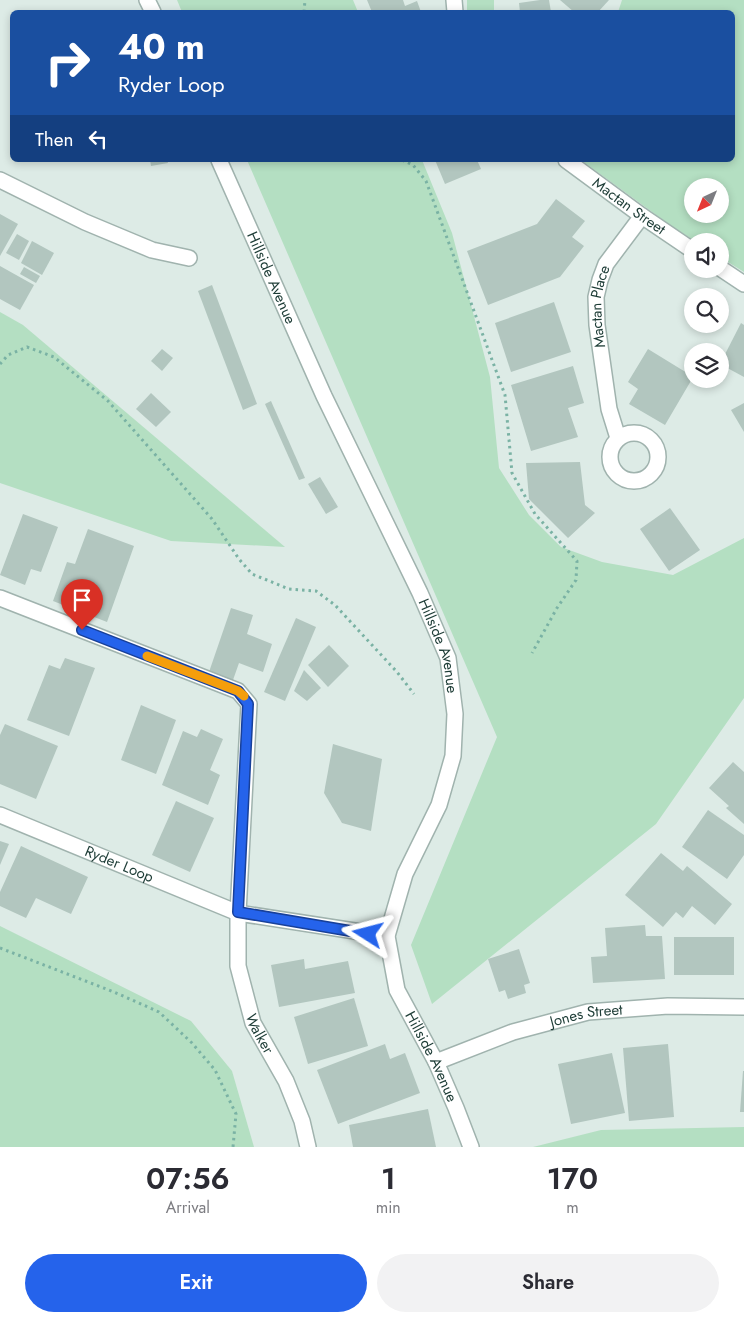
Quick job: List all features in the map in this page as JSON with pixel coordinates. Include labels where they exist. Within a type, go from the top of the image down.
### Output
[{"type":"street","name":"Hillside Avenue","points":[[219,162],[324,396],[420,593],[448,658],[455,714],[453,756],[439,805],[405,874],[387,936],[397,990],[436,1062],[471,1147]]},
{"type":"street","name":"Mactan Street","points":[[569,162],[684,245]]},
{"type":"street","points":[[0,180],[85,222],[152,250],[189,258]]},
{"type":"street","name":"Mactan Place","points":[[618,438],[609,409],[597,325],[596,298],[606,264],[642,216]]},
{"type":"street","points":[[729,274],[744,284]]},
{"type":"street","points":[[0,598],[238,691],[244,697],[248,704],[238,912]]},
{"type":"street","name":"Ryder Loop","points":[[0,815],[238,912],[387,936]]},
{"type":"street","name":"Walker","points":[[238,912],[238,966],[252,1023],[286,1081],[302,1121],[308,1147]]},
{"type":"street","name":"Jones Street","points":[[436,1062],[513,1032],[588,1012],[668,1006],[744,1007]]},
{"type":"path","points":[[406,162],[413,165],[426,181],[505,395],[512,473],[535,514],[578,561],[576,580],[557,608],[532,653]]},
{"type":"path","points":[[0,364],[8,355],[27,347],[54,357],[108,400],[212,519],[252,574],[289,589],[316,591],[335,605],[414,694]]},
{"type":"path","points":[[0,948],[114,992],[159,1012],[192,1043],[214,1070],[236,1114],[234,1147]]},
{"type":"green space","points":[[177,0],[353,0],[357,10],[181,10]]},
{"type":"green space","points":[[467,0],[494,0],[494,10],[467,10]]},
{"type":"green space","points":[[622,0],[744,0],[744,272],[729,263],[729,233],[684,234],[584,162],[735,162],[735,10],[619,10]]},
{"type":"green space","points":[[248,162],[423,162],[452,233],[490,377],[499,468],[529,515],[561,547],[602,562],[673,575],[744,538],[744,698],[656,824],[432,1004],[411,945],[497,737]]},
{"type":"green space","points":[[0,312],[23,325],[285,547],[171,541],[0,483]]},
{"type":"green space","points":[[0,926],[191,1021],[232,1071],[254,1147],[0,1147]]},
{"type":"green space","points":[[744,1127],[744,1147],[533,1147],[601,1130]]},
{"type":"building","points":[[367,0],[403,0],[405,6],[417,1],[420,10],[371,10]]},
{"type":"building","points":[[549,0],[551,10],[520,10],[519,3]]},
{"type":"building","points":[[560,0],[609,0],[600,10],[572,10]]},
{"type":"building","points":[[150,162],[168,163],[151,166]]},
{"type":"building","points":[[436,162],[478,162],[481,169],[445,184]]},
{"type":"building","points":[[556,199],[585,221],[572,237],[584,246],[560,277],[488,305],[467,251],[537,224]]},
{"type":"building","points":[[0,214],[18,224],[0,256]]},
{"type":"building","points":[[17,234],[29,241],[19,260],[6,253]]},
{"type":"building","points":[[32,241],[54,253],[42,275],[21,263]]},
{"type":"building","points":[[0,266],[34,285],[20,310],[0,299]]},
{"type":"building","points":[[24,267],[40,276],[36,283],[20,274]]},
{"type":"building","points":[[212,285],[257,404],[243,410],[198,291]]},
{"type":"building","points":[[554,302],[571,352],[511,372],[495,323]]},
{"type":"building","points":[[741,323],[744,325],[744,377],[729,369],[729,346]]},
{"type":"building","points":[[162,349],[173,358],[162,371],[151,361]]},
{"type":"building","points":[[648,349],[684,371],[684,388],[687,388],[665,425],[629,404],[638,389],[628,382]]},
{"type":"building","points":[[573,366],[584,403],[568,408],[578,437],[531,451],[511,385]]},
{"type":"building","points":[[151,393],[171,412],[156,427],[136,409]]},
{"type":"building","points":[[271,401],[305,478],[299,480],[265,404]]},
{"type":"building","points":[[744,403],[744,432],[731,410]]},
{"type":"building","points":[[580,462],[585,505],[595,513],[568,538],[529,499],[526,463]]},
{"type":"building","points":[[320,477],[338,507],[326,514],[308,484]]},
{"type":"building","points":[[670,508],[700,550],[669,571],[640,529]]},
{"type":"building","points":[[23,514],[58,527],[41,572],[31,569],[25,585],[0,575]]},
{"type":"building","points":[[88,529],[134,546],[107,622],[53,601],[67,562],[75,564]]},
{"type":"building","points":[[231,608],[253,615],[247,634],[272,644],[263,672],[239,663],[233,680],[209,672]]},
{"type":"building","points":[[296,618],[316,627],[285,701],[264,692]]},
{"type":"building","points":[[329,645],[349,666],[328,687],[308,665]]},
{"type":"building","points":[[65,658],[95,668],[69,736],[27,720],[49,665],[60,669]]},
{"type":"building","points":[[304,670],[321,688],[307,701],[294,691]]},
{"type":"building","points":[[141,705],[176,720],[156,774],[121,760]]},
{"type":"building","points":[[5,724],[58,746],[36,799],[0,784],[0,735]]},
{"type":"building","points":[[201,729],[223,739],[210,770],[220,775],[208,805],[162,785],[183,731],[197,737]]},
{"type":"building","points":[[333,744],[382,759],[371,831],[342,823],[324,793]]},
{"type":"building","points":[[733,762],[744,772],[744,824],[726,808],[729,806],[709,788]]},
{"type":"building","points":[[176,801],[214,818],[190,872],[152,855]]},
{"type":"building","points":[[708,810],[744,835],[744,855],[727,879],[682,847]]},
{"type":"building","points":[[0,841],[9,844],[0,865]]},
{"type":"building","points":[[21,846],[88,877],[71,914],[36,898],[26,918],[0,906],[0,892]]},
{"type":"building","points":[[661,853],[683,871],[687,866],[732,904],[715,925],[692,906],[683,918],[676,912],[663,927],[625,895]]},
{"type":"building","points":[[645,925],[646,936],[662,936],[665,979],[593,983],[591,957],[607,956],[605,928]]},
{"type":"building","points":[[674,937],[734,937],[734,975],[674,975]]},
{"type":"building","points":[[519,949],[530,983],[524,985],[526,993],[508,999],[505,990],[499,992],[488,959]]},
{"type":"building","points":[[304,959],[305,969],[348,961],[355,993],[279,1007],[271,965]]},
{"type":"building","points":[[354,998],[368,1046],[308,1064],[294,1017]]},
{"type":"building","points":[[385,1044],[390,1059],[405,1053],[420,1093],[338,1124],[317,1070]]},
{"type":"building","points":[[668,1044],[674,1117],[629,1121],[623,1048]]},
{"type":"building","points":[[612,1053],[625,1113],[571,1124],[558,1064]]},
{"type":"building","points":[[743,1071],[744,1112],[740,1112]]},
{"type":"building","points":[[428,1109],[436,1147],[353,1147],[349,1125]]},
{"type":"slow traffic","points":[[147,656],[238,691],[244,696]]},
{"type":"route","points":[[82,630],[238,691],[248,704],[238,912],[368,934]]}]
